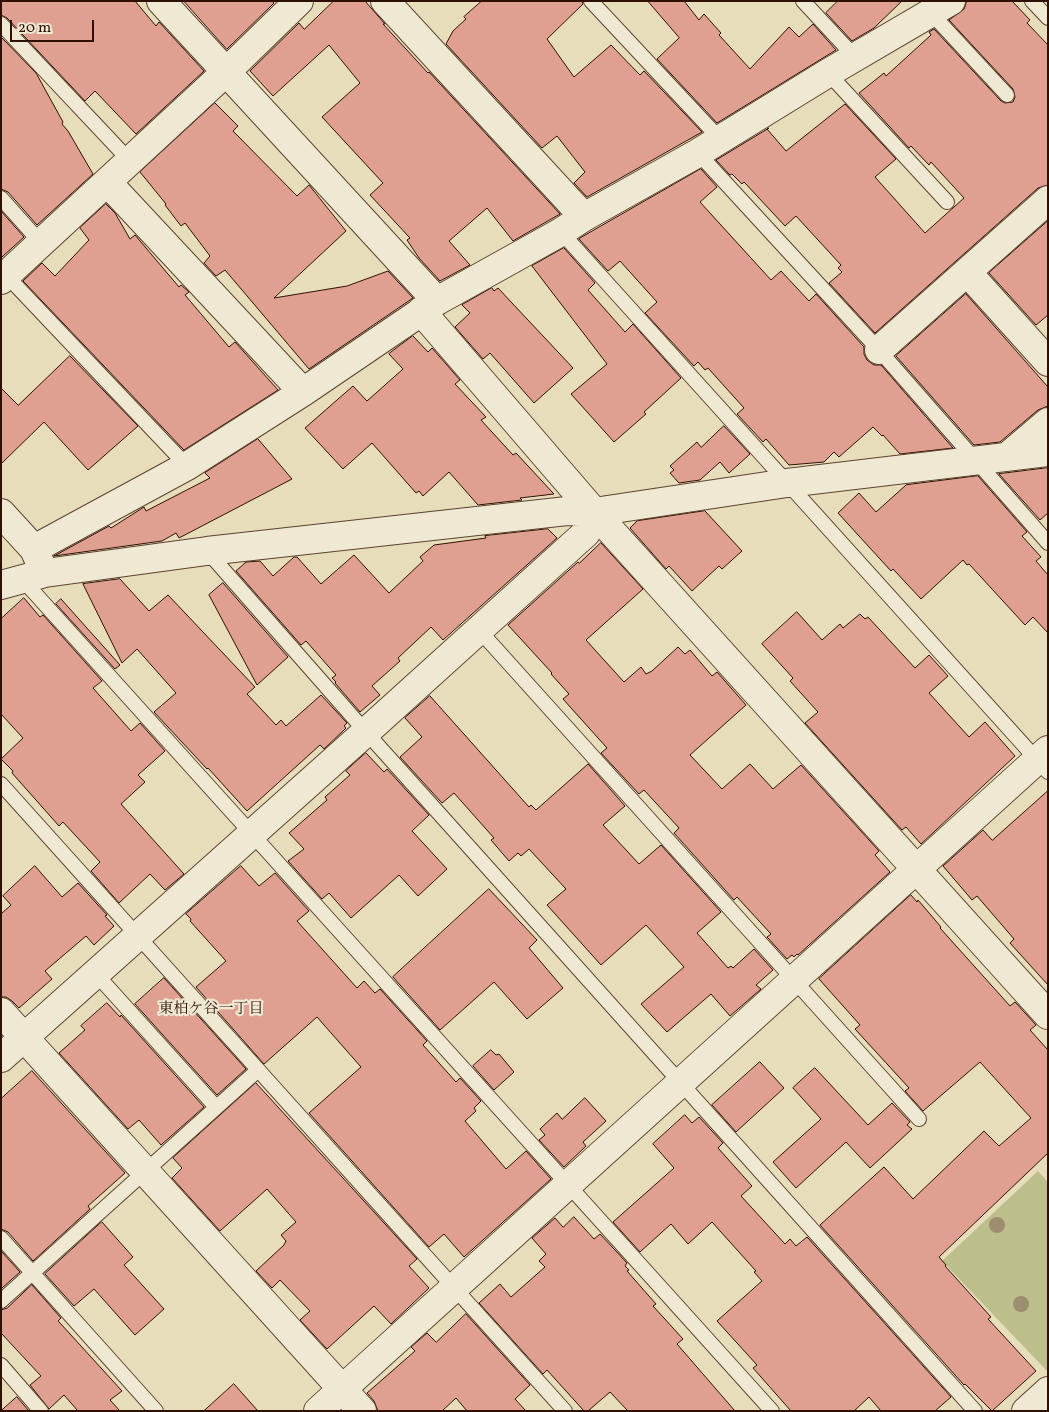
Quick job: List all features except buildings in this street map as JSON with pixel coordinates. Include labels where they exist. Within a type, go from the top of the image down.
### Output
[{"type":"street","points":[[161,1],[226,72],[429,306],[594,512],[1048,1015]]},
{"type":"street","points":[[4,277],[226,72],[299,1]]},
{"type":"street","points":[[385,1],[584,218]]},
{"type":"street","points":[[26,571],[303,392],[429,306],[698,153],[828,73],[941,7]]},
{"type":"street","points":[[107,182],[303,392]]},
{"type":"street","points":[[879,350],[1048,200]]},
{"type":"street","points":[[967,272],[1043,346]]},
{"type":"street","points":[[1008,456],[1048,422]]},
{"type":"street","points":[[26,571],[567,511],[594,512],[787,483],[1048,452]]},
{"type":"street","points":[[1,1058],[586,533],[592,522],[594,512]]},
{"type":"street","points":[[1,513],[26,571]]},
{"type":"street","points":[[318,1411],[917,868],[1044,761]]},
{"type":"street","points":[[1,1012],[362,1411]]},
{"type":"street","points":[[1026,1411],[1048,1391]]},
{"type":"lane","points":[[591,1],[720,139]]},
{"type":"lane","points":[[804,1],[855,57]]},
{"type":"lane","points":[[1032,1],[1048,18]]},
{"type":"lane","points":[[941,7],[1007,95]]},
{"type":"lane","points":[[1,24],[130,161]]},
{"type":"lane","points":[[828,73],[947,202]]},
{"type":"lane","points":[[698,153],[879,350],[973,460],[1048,543]]},
{"type":"lane","points":[[1,198],[41,243]]},
{"type":"lane","points":[[561,232],[787,483],[1044,761]]},
{"type":"lane","points":[[4,277],[188,466]]},
{"type":"lane","points":[[207,551],[366,732],[975,1411]]},
{"type":"lane","points":[[26,571],[252,834],[772,1411]]},
{"type":"lane","points":[[479,630],[919,1119]]},
{"type":"lane","points":[[1,784],[565,1411]]},
{"type":"lane","points":[[96,974],[216,1107]]},
{"type":"lane","points":[[1,1302],[258,1070]]},
{"type":"lane","points":[[1,1238],[156,1411]]},
{"type":"lane","points":[[1,1365],[41,1411]]},
{"type":"green space","points":[[1038,1171],[1048,1182],[1048,1372],[942,1261]]},
{"type":"district","name":"東柏ケ谷一丁目","points":[[211,1010]]}]
